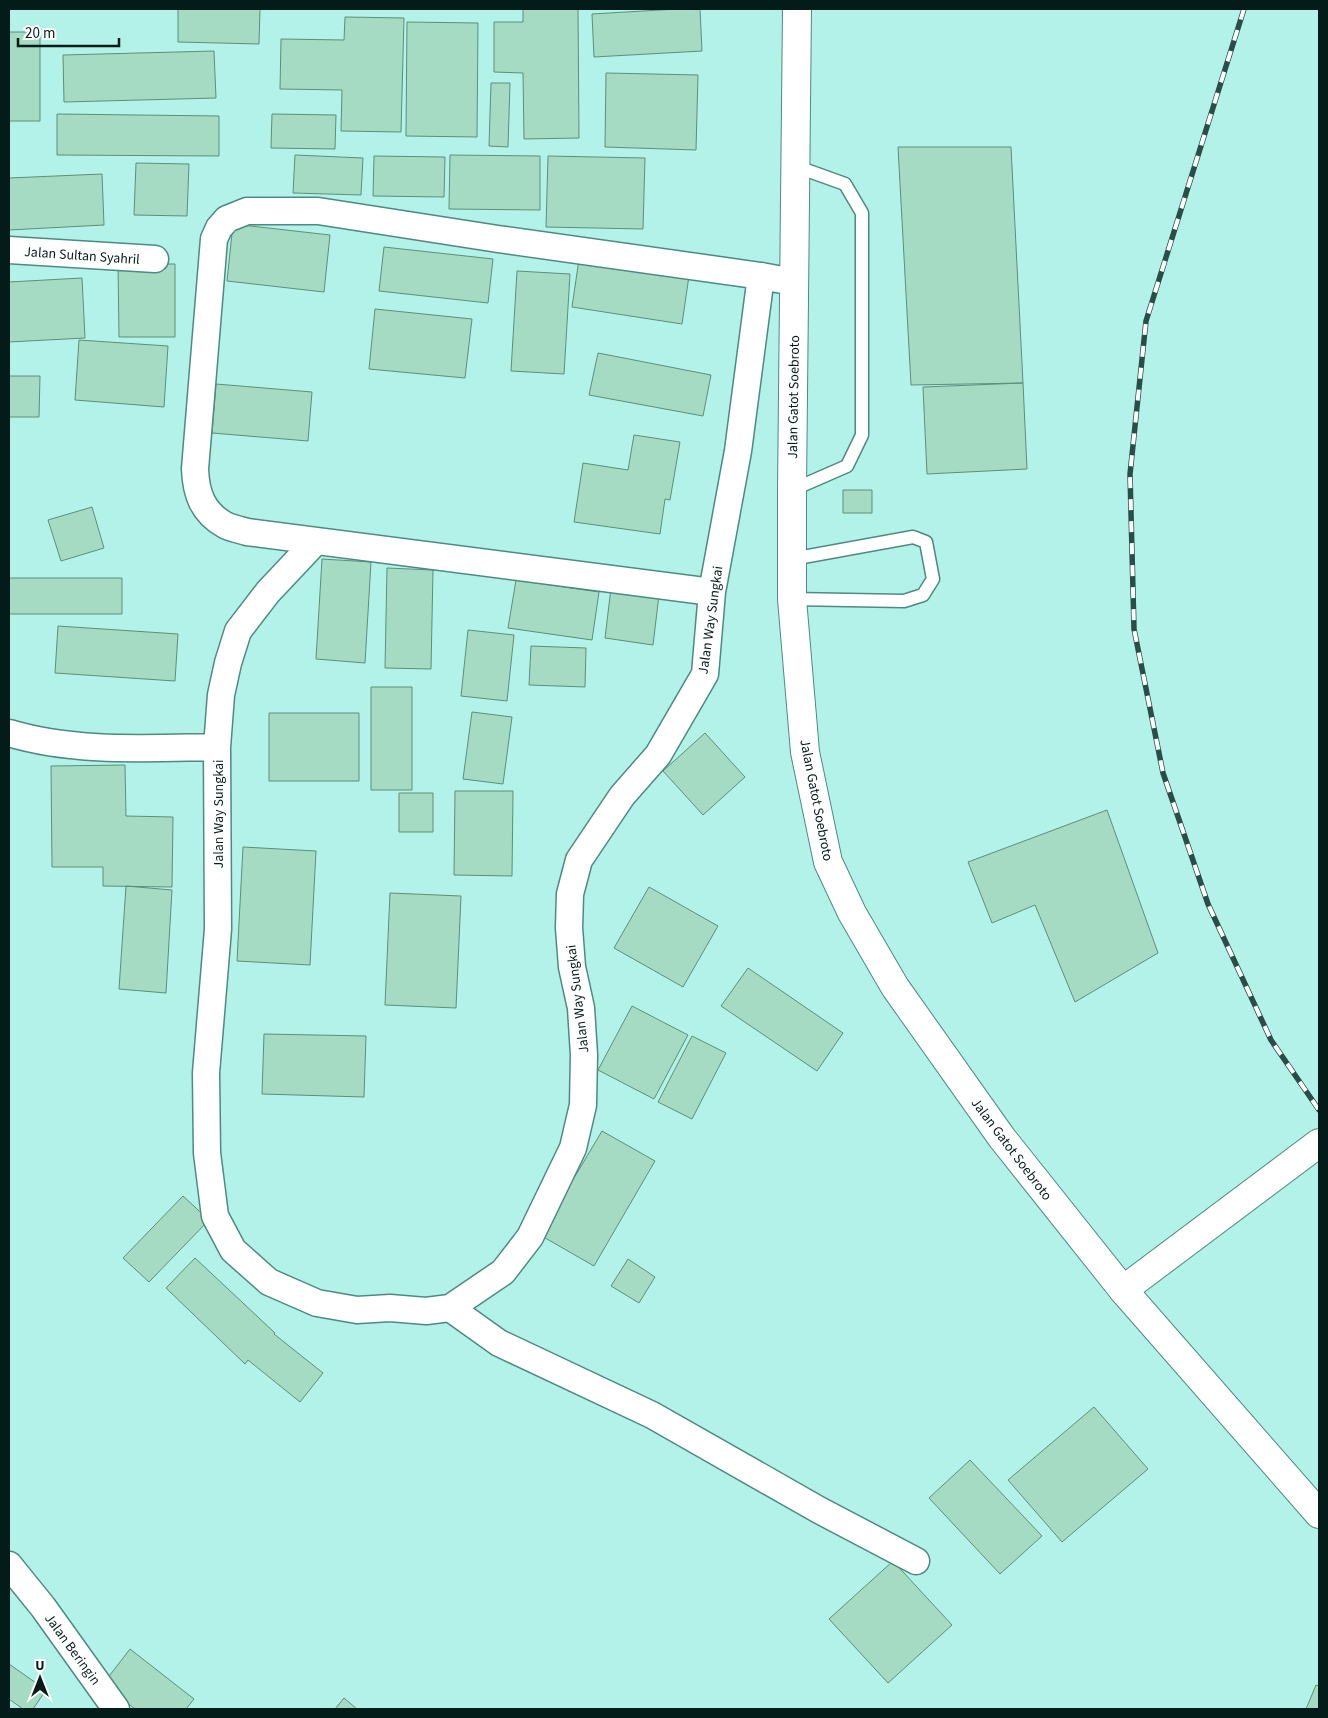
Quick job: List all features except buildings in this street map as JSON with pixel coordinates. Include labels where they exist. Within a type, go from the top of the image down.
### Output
[{"type":"main road","name":"Jalan Gatot Soebroto","points":[[797,9],[792,599],[805,752],[828,862],[852,913],[895,987],[1002,1138],[1123,1290],[1319,1514]]},
{"type":"main road","points":[[1123,1290],[1319,1143]]},
{"type":"street","points":[[712,592],[247,532],[225,525],[200,502],[195,482],[214,239],[219,228],[227,219],[247,212],[318,211],[794,282]]},
{"type":"street","name":"Jalan Sultan Syahril","points":[[9,250],[155,259]]},
{"type":"street","name":"Jalan Way Sungkai","points":[[316,541],[268,592],[238,631],[220,695],[217,747],[218,929],[206,1073],[207,1153],[215,1216],[233,1250],[269,1282],[317,1304],[357,1310],[390,1308],[426,1311],[450,1308],[503,1272],[530,1237],[573,1148],[583,1106],[584,1055],[581,1008],[572,967],[569,928],[570,894],[579,860],[622,796],[658,755],[705,674],[712,592],[738,451],[761,276]]},
{"type":"street","points":[[9,733],[27,738],[100,748],[217,747]]},
{"type":"street","points":[[450,1308],[499,1343],[652,1415],[819,1510],[916,1561]]},
{"type":"street","name":"Jalan Beringin","points":[[9,1565],[43,1607],[116,1709]]},
{"type":"lane","points":[[792,490],[847,466],[862,434],[862,213],[845,184],[795,166]]},
{"type":"lane","points":[[792,559],[913,537],[926,542],[933,579],[923,595],[904,601],[792,599]]},
{"type":"railway","points":[[1244,9],[1146,321],[1130,474],[1134,629],[1163,773],[1208,904],[1271,1040],[1319,1110]]}]
